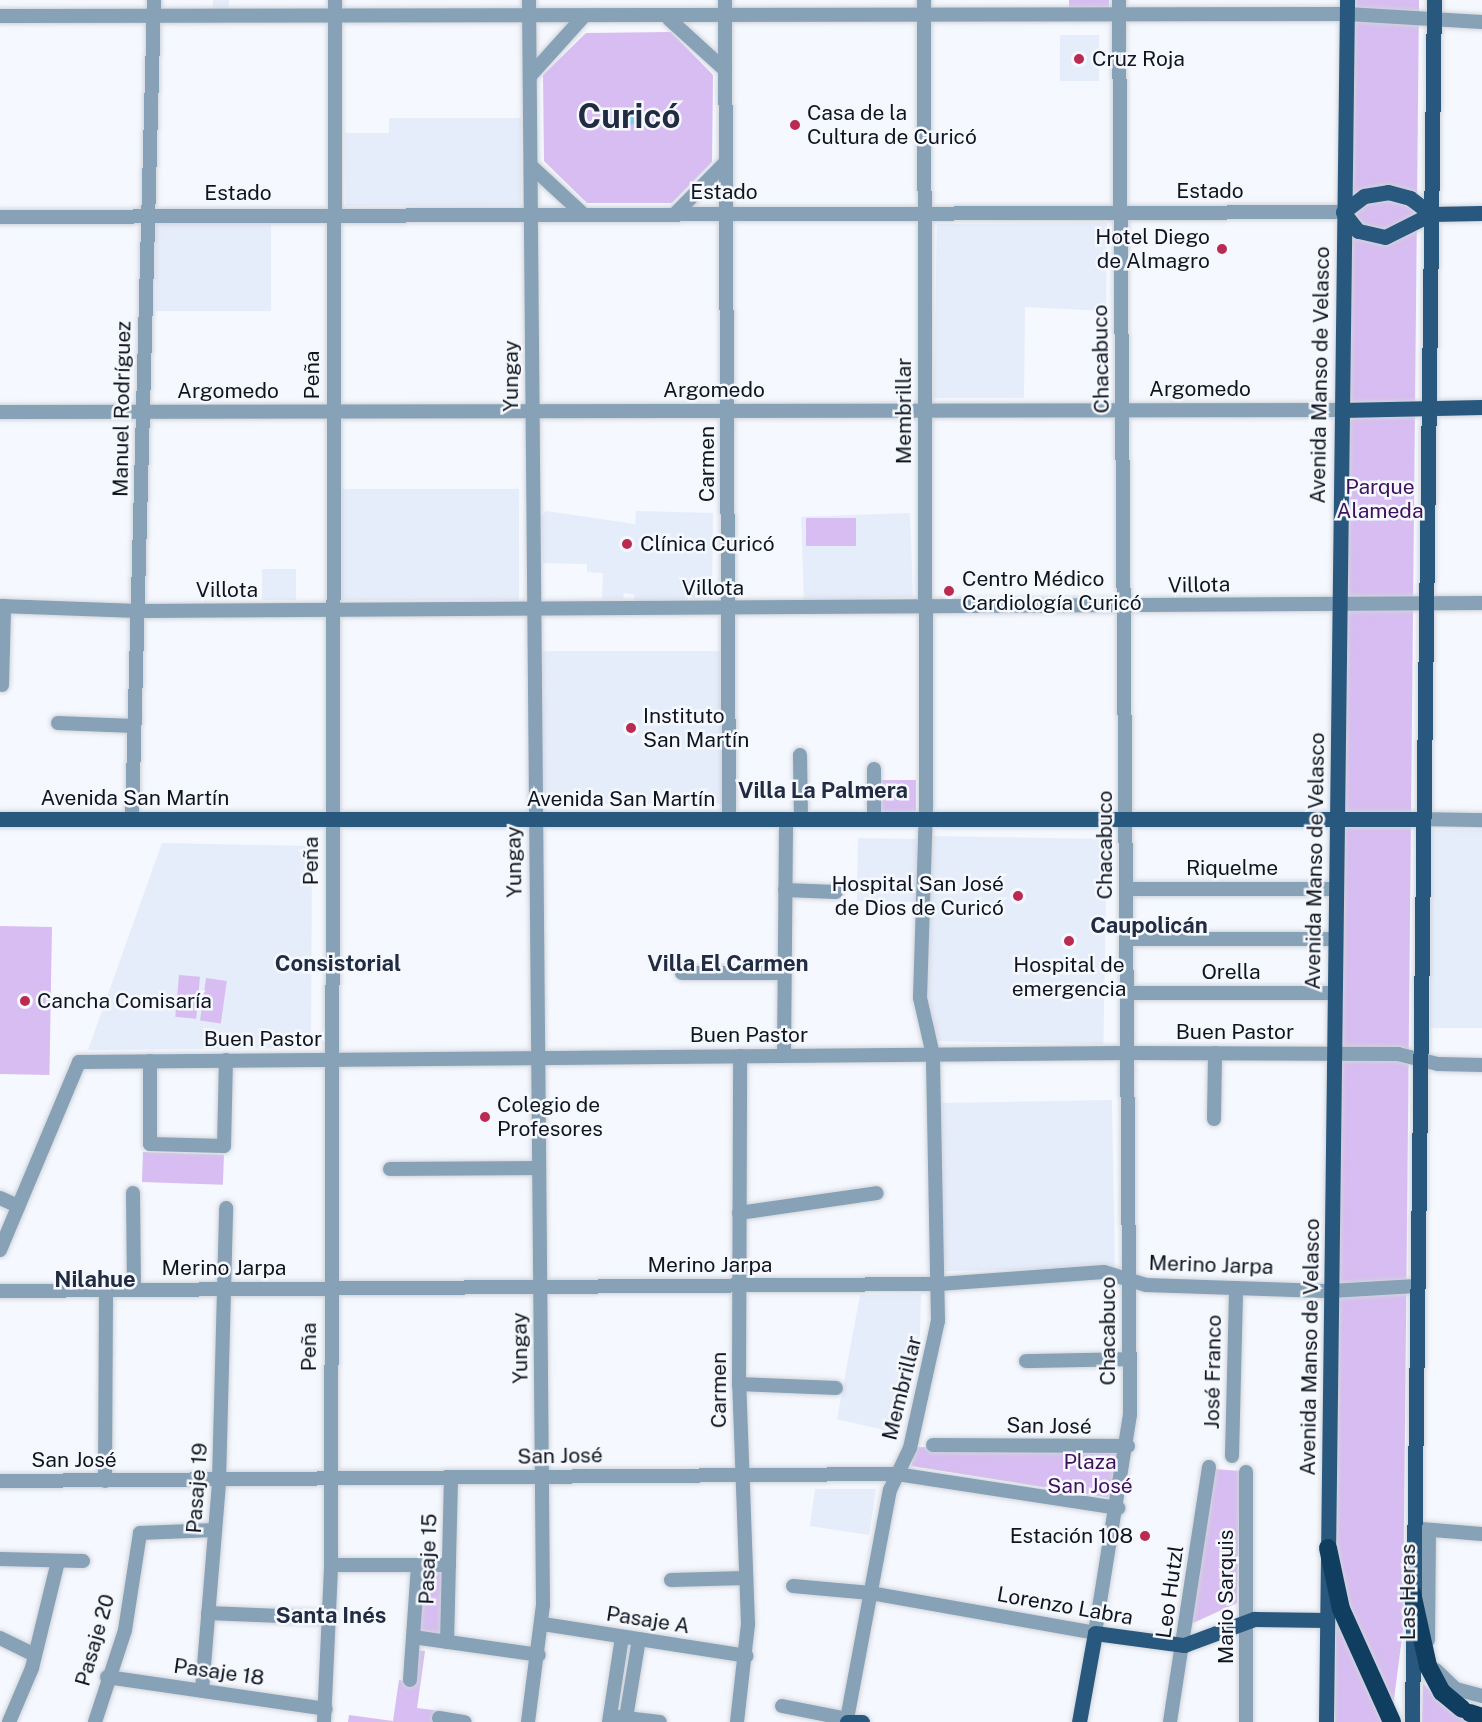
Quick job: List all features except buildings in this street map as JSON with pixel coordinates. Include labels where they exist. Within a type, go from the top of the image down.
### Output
[{"type":"highway","points":[[1328,1548],[1346,1620],[1392,1722]]},
{"type":"highway","points":[[1412,1593],[1432,1675],[1472,1713]]},
{"type":"highway","points":[[1327,1620],[1346,1620]]},
{"type":"main road","points":[[1412,1722],[1434,0]]},
{"type":"main road","name":"Avenida Manso de Velasco","points":[[1326,1722],[1333,1054],[1337,889],[1338,605],[1348,212],[1347,7]]},
{"type":"main road","points":[[1431,214],[1410,198],[1388,192],[1364,196],[1348,212],[1358,231],[1385,237],[1431,214],[1482,213]]},
{"type":"main road","name":"Argomedo","points":[[1342,410],[1482,407]]},
{"type":"main road","name":"Avenida San Martín","points":[[0,819],[1423,819]]},
{"type":"main road","name":"Lorenzo Labra","points":[[1095,1633],[1184,1645],[1248,1621],[1327,1620]]},
{"type":"main road","name":"Chacabuco","points":[[1078,1722],[1095,1633]]},
{"type":"street","name":"Manuel Rodríguez","points":[[132,819],[154,0]]},
{"type":"street","name":"Peña","points":[[325,1715],[331,1565],[335,0]]},
{"type":"street","name":"Yungay","points":[[528,1722],[543,1624],[529,0]]},
{"type":"street","name":"Carmen","points":[[724,0],[729,820]]},
{"type":"street","name":"Membrillar","points":[[852,1721],[871,1593],[896,1474],[910,1448],[931,1364],[939,1284],[933,1055],[920,998],[921,820],[926,808],[924,0]]},
{"type":"street","name":"Chacabuco","points":[[1095,1633],[1128,1446],[1130,1359],[1119,0]]},
{"type":"street","points":[[1263,0],[1263,15]]},
{"type":"street","points":[[0,16],[584,16],[669,19],[1263,15],[1347,7],[1434,22],[1482,22]]},
{"type":"street","points":[[530,76],[584,16]]},
{"type":"street","points":[[669,19],[725,70]]},
{"type":"street","points":[[676,213],[726,162]]},
{"type":"street","points":[[531,166],[583,214]]},
{"type":"street","name":"Estado","points":[[0,217],[148,214],[1348,212]]},
{"type":"street","name":"Argomedo","points":[[0,412],[1342,410]]},
{"type":"street","name":"Villota","points":[[2,606],[138,611],[926,609],[1482,603]]},
{"type":"street","points":[[2,606],[2,685]]},
{"type":"street","points":[[58,723],[134,726]]},
{"type":"street","points":[[784,1055],[785,890],[800,755]]},
{"type":"street","points":[[874,769],[874,820]]},
{"type":"street","points":[[1423,819],[1482,820]]},
{"type":"street","name":"Riquelme","points":[[1126,889],[1337,889]]},
{"type":"street","points":[[785,890],[836,892]]},
{"type":"street","points":[[1127,939],[1336,939]]},
{"type":"street","points":[[682,973],[784,973]]},
{"type":"street","name":"Orella","points":[[1127,993],[1335,993]]},
{"type":"street","points":[[1214,1119],[1215,1053]]},
{"type":"street","name":"Buen Pastor","points":[[18,1206],[79,1062],[1215,1053],[1333,1054],[1420,1058],[1482,1065]]},
{"type":"street","name":"Carmen","points":[[737,1722],[747,1656],[740,1474],[740,1056]]},
{"type":"street","points":[[150,1061],[150,1144],[224,1146],[226,1060]]},
{"type":"street","points":[[390,1169],[539,1168]]},
{"type":"street","points":[[133,1193],[134,1290]]},
{"type":"street","points":[[740,1213],[877,1193]]},
{"type":"street","points":[[0,1198],[18,1206],[0,1250]]},
{"type":"street","name":"Pasaje 19","points":[[202,1690],[219,1481],[228,1289],[226,1208]]},
{"type":"street","name":"Merino Jarpa","points":[[0,1291],[939,1284],[1104,1272],[1129,1280],[1236,1288],[1331,1290],[1416,1286]]},
{"type":"street","name":"José Franco","points":[[1232,1456],[1236,1288]]},
{"type":"street","points":[[105,1481],[106,1290]]},
{"type":"street","points":[[1026,1361],[1130,1359]]},
{"type":"street","points":[[739,1384],[836,1388]]},
{"type":"street","name":"San José","points":[[933,1445],[1128,1446]]},
{"type":"street","name":"Leo Hutzl","points":[[1170,1722],[1184,1645],[1209,1467]]},
{"type":"street","name":"Mario Sarquis","points":[[1246,1472],[1248,1621],[1246,1722]]},
{"type":"street","name":"San José","points":[[0,1481],[896,1474],[1118,1508]]},
{"type":"street","name":"Pasaje 15","points":[[447,1642],[452,1478]]},
{"type":"street","points":[[1413,1528],[1482,1534]]},
{"type":"street","name":"Pasaje 20","points":[[95,1722],[107,1677],[127,1620],[140,1533],[215,1530]]},
{"type":"street","name":"Las Heras","points":[[1429,1530],[1430,1656],[1449,1684],[1482,1696]]},
{"type":"street","points":[[0,1559],[83,1561]]},
{"type":"street","points":[[9,1722],[35,1655],[58,1561]]},
{"type":"street","points":[[331,1565],[449,1565]]},
{"type":"street","points":[[410,1680],[418,1565]]},
{"type":"street","points":[[671,1580],[745,1578]]},
{"type":"street","name":"Lorenzo Labra","points":[[793,1586],[871,1593],[1095,1633]]},
{"type":"street","points":[[208,1613],[330,1618]]},
{"type":"street","name":"Pasaje A","points":[[543,1624],[747,1656]]},
{"type":"street","points":[[413,1637],[539,1655]]},
{"type":"street","points":[[622,1637],[609,1719],[626,1718],[658,1722]]},
{"type":"street","points":[[0,1638],[35,1655]]},
{"type":"street","points":[[626,1718],[639,1639]]},
{"type":"street","name":"Pasaje 18","points":[[107,1677],[202,1690],[325,1715]]},
{"type":"street","points":[[782,1706],[852,1721]]},
{"type":"street","points":[[439,1718],[465,1722]]},
{"type":"shaded area","points":[[213,0],[229,0],[229,12],[213,12]]},
{"type":"shaded area","name":"Cruz Roja","points":[[1060,35],[1099,35],[1099,81],[1060,81]]},
{"type":"shaded area","points":[[389,118],[521,118],[521,205],[346,206],[345,133],[389,133]]},
{"type":"shaded area","points":[[156,220],[271,220],[271,311],[156,311]]},
{"type":"shaded area","points":[[1107,223],[1106,311],[1025,307],[1024,398],[934,398],[937,224]]},
{"type":"shaded area","points":[[342,489],[519,489],[519,600],[342,600]]},
{"type":"shaded area","name":"Clínica Curicó","points":[[546,511],[635,524],[636,511],[713,513],[712,598],[634,601],[634,594],[624,593],[623,599],[602,599],[603,573],[587,572],[587,564],[543,563],[541,516]]},
{"type":"shaded area","points":[[910,513],[913,597],[804,601],[801,517]]},
{"type":"shaded area","points":[[262,569],[296,569],[296,600],[262,600]]},
{"type":"shaded area","name":"Instituto San Martín","points":[[537,651],[724,651],[724,804],[537,804]]},
{"type":"shaded area","points":[[1430,830],[1482,830],[1482,1028],[1430,1028]]},
{"type":"shaded area","name":"Hospital San José de Dios de Curicó","points":[[929,836],[1107,839],[1103,1044],[925,1041]]},
{"type":"shaded area","points":[[858,838],[919,839],[918,902],[857,901]]},
{"type":"shaded area","points":[[162,843],[312,846],[311,1042],[305,1048],[88,1050]]},
{"type":"shaded area","points":[[1112,1100],[1115,1268],[944,1271],[941,1103]]},
{"type":"shaded area","points":[[921,1294],[920,1333],[897,1433],[837,1419],[860,1295]]},
{"type":"shaded area","points":[[815,1489],[876,1489],[869,1535],[810,1526]]},
{"type":"green space","points":[[1069,0],[1109,0],[1109,11],[1069,11]]},
{"type":"green space","name":"Parque Alameda","points":[[1355,0],[1419,0],[1403,1630],[1391,1722],[1335,1722],[1345,507]]},
{"type":"green space","points":[[671,32],[713,75],[712,162],[672,203],[587,203],[544,161],[543,75],[586,33]]},
{"type":"green space","points":[[806,518],[856,518],[856,546],[806,546]]},
{"type":"green space","points":[[877,780],[916,780],[916,813],[877,813]]},
{"type":"green space","name":"Cancha Comisaría","points":[[0,926],[52,927],[49,1075],[0,1074]]},
{"type":"green space","points":[[179,975],[200,977],[196,1019],[175,1017]]},
{"type":"green space","points":[[206,978],[227,981],[221,1024],[200,1021]]},
{"type":"green space","points":[[143,1152],[224,1155],[223,1185],[142,1182]]},
{"type":"green space","name":"Plaza San José","points":[[916,1447],[1118,1452],[1111,1498],[911,1466]]},
{"type":"green space","points":[[1215,1469],[1240,1471],[1237,1603],[1191,1624]]},
{"type":"green space","points":[[424,1569],[444,1570],[441,1635],[421,1634]]},
{"type":"green space","points":[[416,1650],[425,1651],[417,1708],[441,1711],[440,1722],[348,1722],[349,1715],[393,1721],[399,1680],[412,1682]]},
{"type":"green space","points":[[1423,1683],[1443,1706],[1471,1722],[1422,1722]]},
{"type":"water","points":[[626,109],[632,109],[637,117],[635,123],[626,125],[621,120],[621,114]]},
{"type":"place","name":"Cruz Roja","points":[[1079,59]]},
{"type":"place","name":"Casa de la Cultura de Curicó","points":[[795,125]]},
{"type":"place","name":"Hotel Diego de Almagro","points":[[1222,249]]},
{"type":"place","name":"Clínica Curicó","points":[[627,544]]},
{"type":"place","name":"Centro Médico Cardiología Curicó","points":[[949,591]]},
{"type":"place","name":"Instituto San Martín","points":[[631,728]]},
{"type":"place","name":"Hospital San José de Dios de Curicó","points":[[1018,896]]},
{"type":"place","name":"Hospital de emergencia","points":[[1069,941]]},
{"type":"place","name":"Cancha Comisaría","points":[[25,1001]]},
{"type":"place","name":"Colegio de Profesores","points":[[485,1117]]},
{"type":"place","name":"Estación 108","points":[[1145,1536]]},
{"type":"district","name":"Curicó","points":[[629,117]]},
{"type":"district","name":"Villa La Palmera","points":[[823,791]]},
{"type":"district","name":"Caupolicán","points":[[1149,926]]},
{"type":"district","name":"Consistorial","points":[[338,964]]},
{"type":"district","name":"Villa El Carmen","points":[[728,964]]},
{"type":"district","name":"Nilahue","points":[[95,1280]]},
{"type":"district","name":"Santa Inés","points":[[331,1616]]}]
